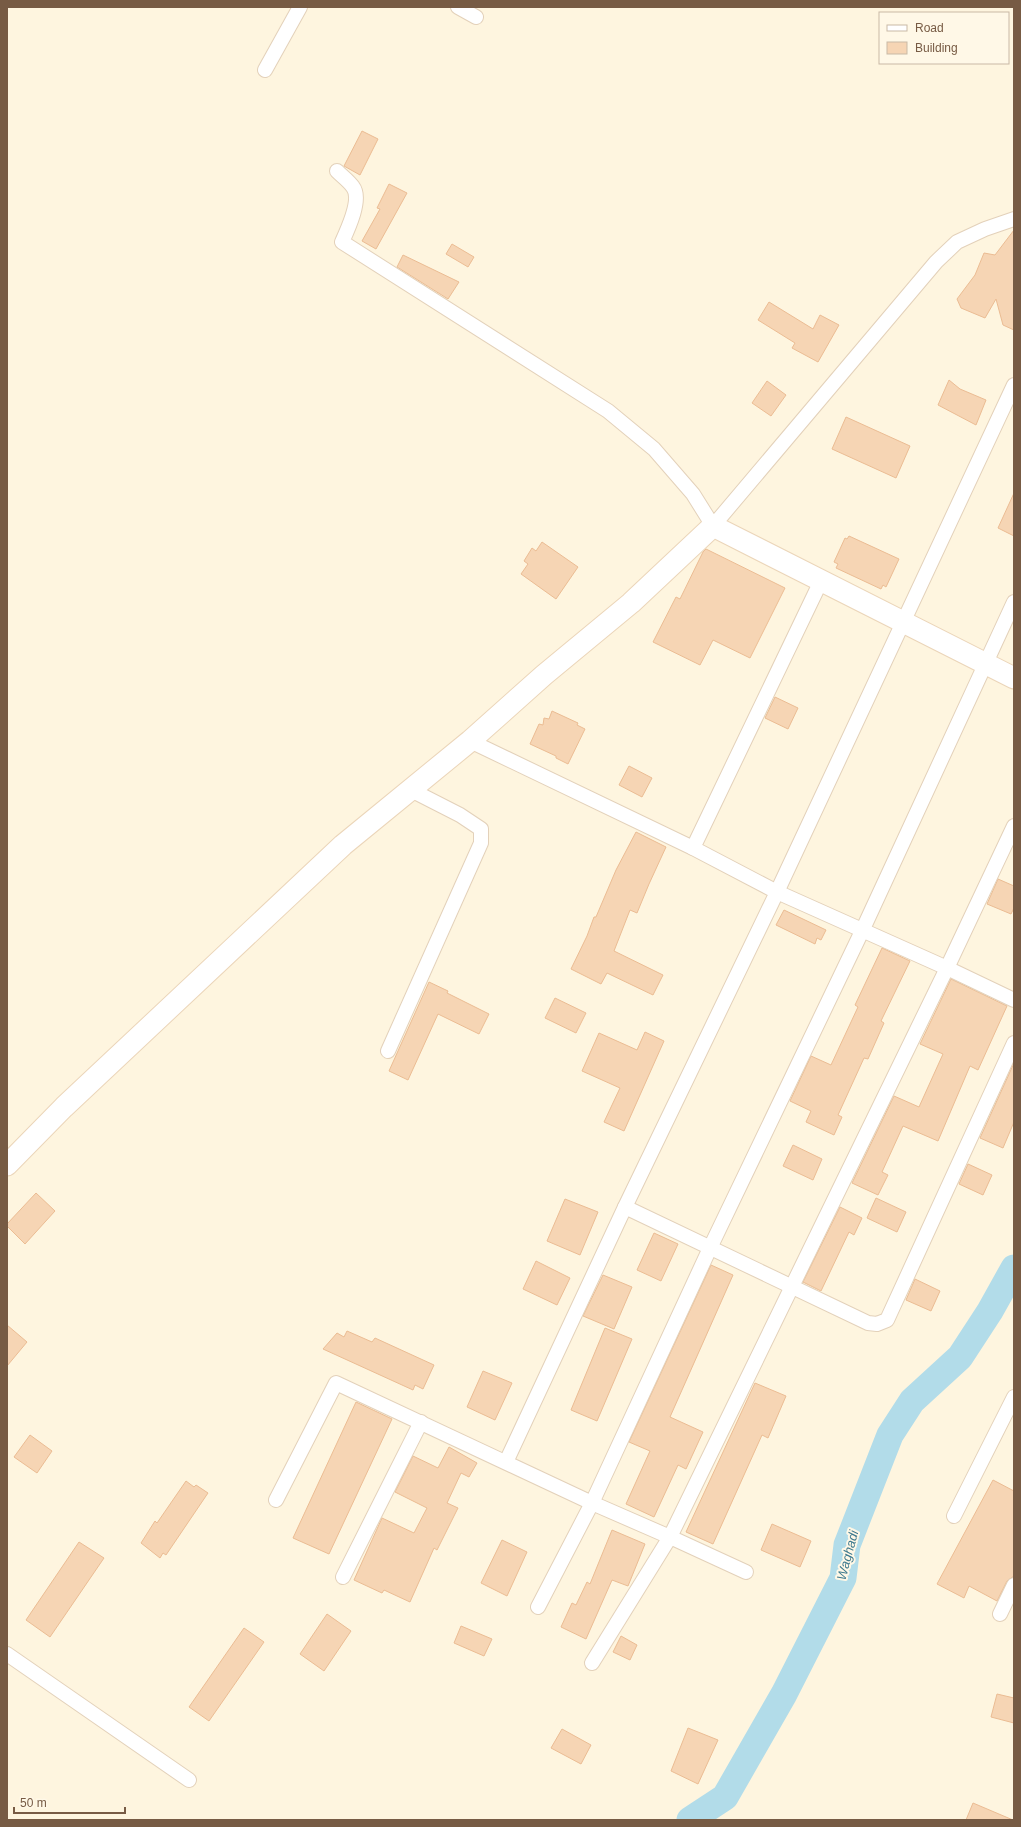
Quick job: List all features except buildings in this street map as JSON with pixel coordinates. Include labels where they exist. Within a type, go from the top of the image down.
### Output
[{"type":"street","points":[[265,70],[300,7]]},
{"type":"street","points":[[458,7],[476,17]]},
{"type":"street","points":[[338,171],[354,188],[356,201],[351,222],[342,242],[608,411],[654,449],[693,494],[713,526],[1014,678]]},
{"type":"street","points":[[7,1165],[64,1107],[343,845],[470,742],[544,676],[631,603],[713,526],[936,262],[956,242],[985,229],[1014,219]]},
{"type":"street","points":[[506,1462],[625,1207],[777,892],[1014,385]]},
{"type":"street","points":[[693,848],[821,581]]},
{"type":"street","points":[[538,1607],[592,1503],[710,1248],[863,929],[1014,602]]},
{"type":"street","points":[[470,742],[693,848],[777,892],[863,929],[1014,1000]]},
{"type":"street","points":[[388,1051],[481,843],[481,830],[460,815],[411,790]]},
{"type":"street","points":[[592,1663],[670,1537],[793,1287],[1014,826]]},
{"type":"street","points":[[625,1207],[868,1323],[877,1324],[887,1320],[1014,1043]]},
{"type":"street","points":[[276,1500],[336,1383],[592,1503],[746,1572]]},
{"type":"street","points":[[954,1516],[1014,1397]]},
{"type":"street","points":[[343,1577],[421,1422]]},
{"type":"street","points":[[1000,1614],[1014,1585]]},
{"type":"street","points":[[7,1654],[189,1780]]},
{"type":"waterway","name":"Waghadi","points":[[690,1820],[725,1797],[784,1694],[843,1578],[847,1545],[890,1435],[912,1401],[960,1357],[990,1311],[1014,1268]]}]
